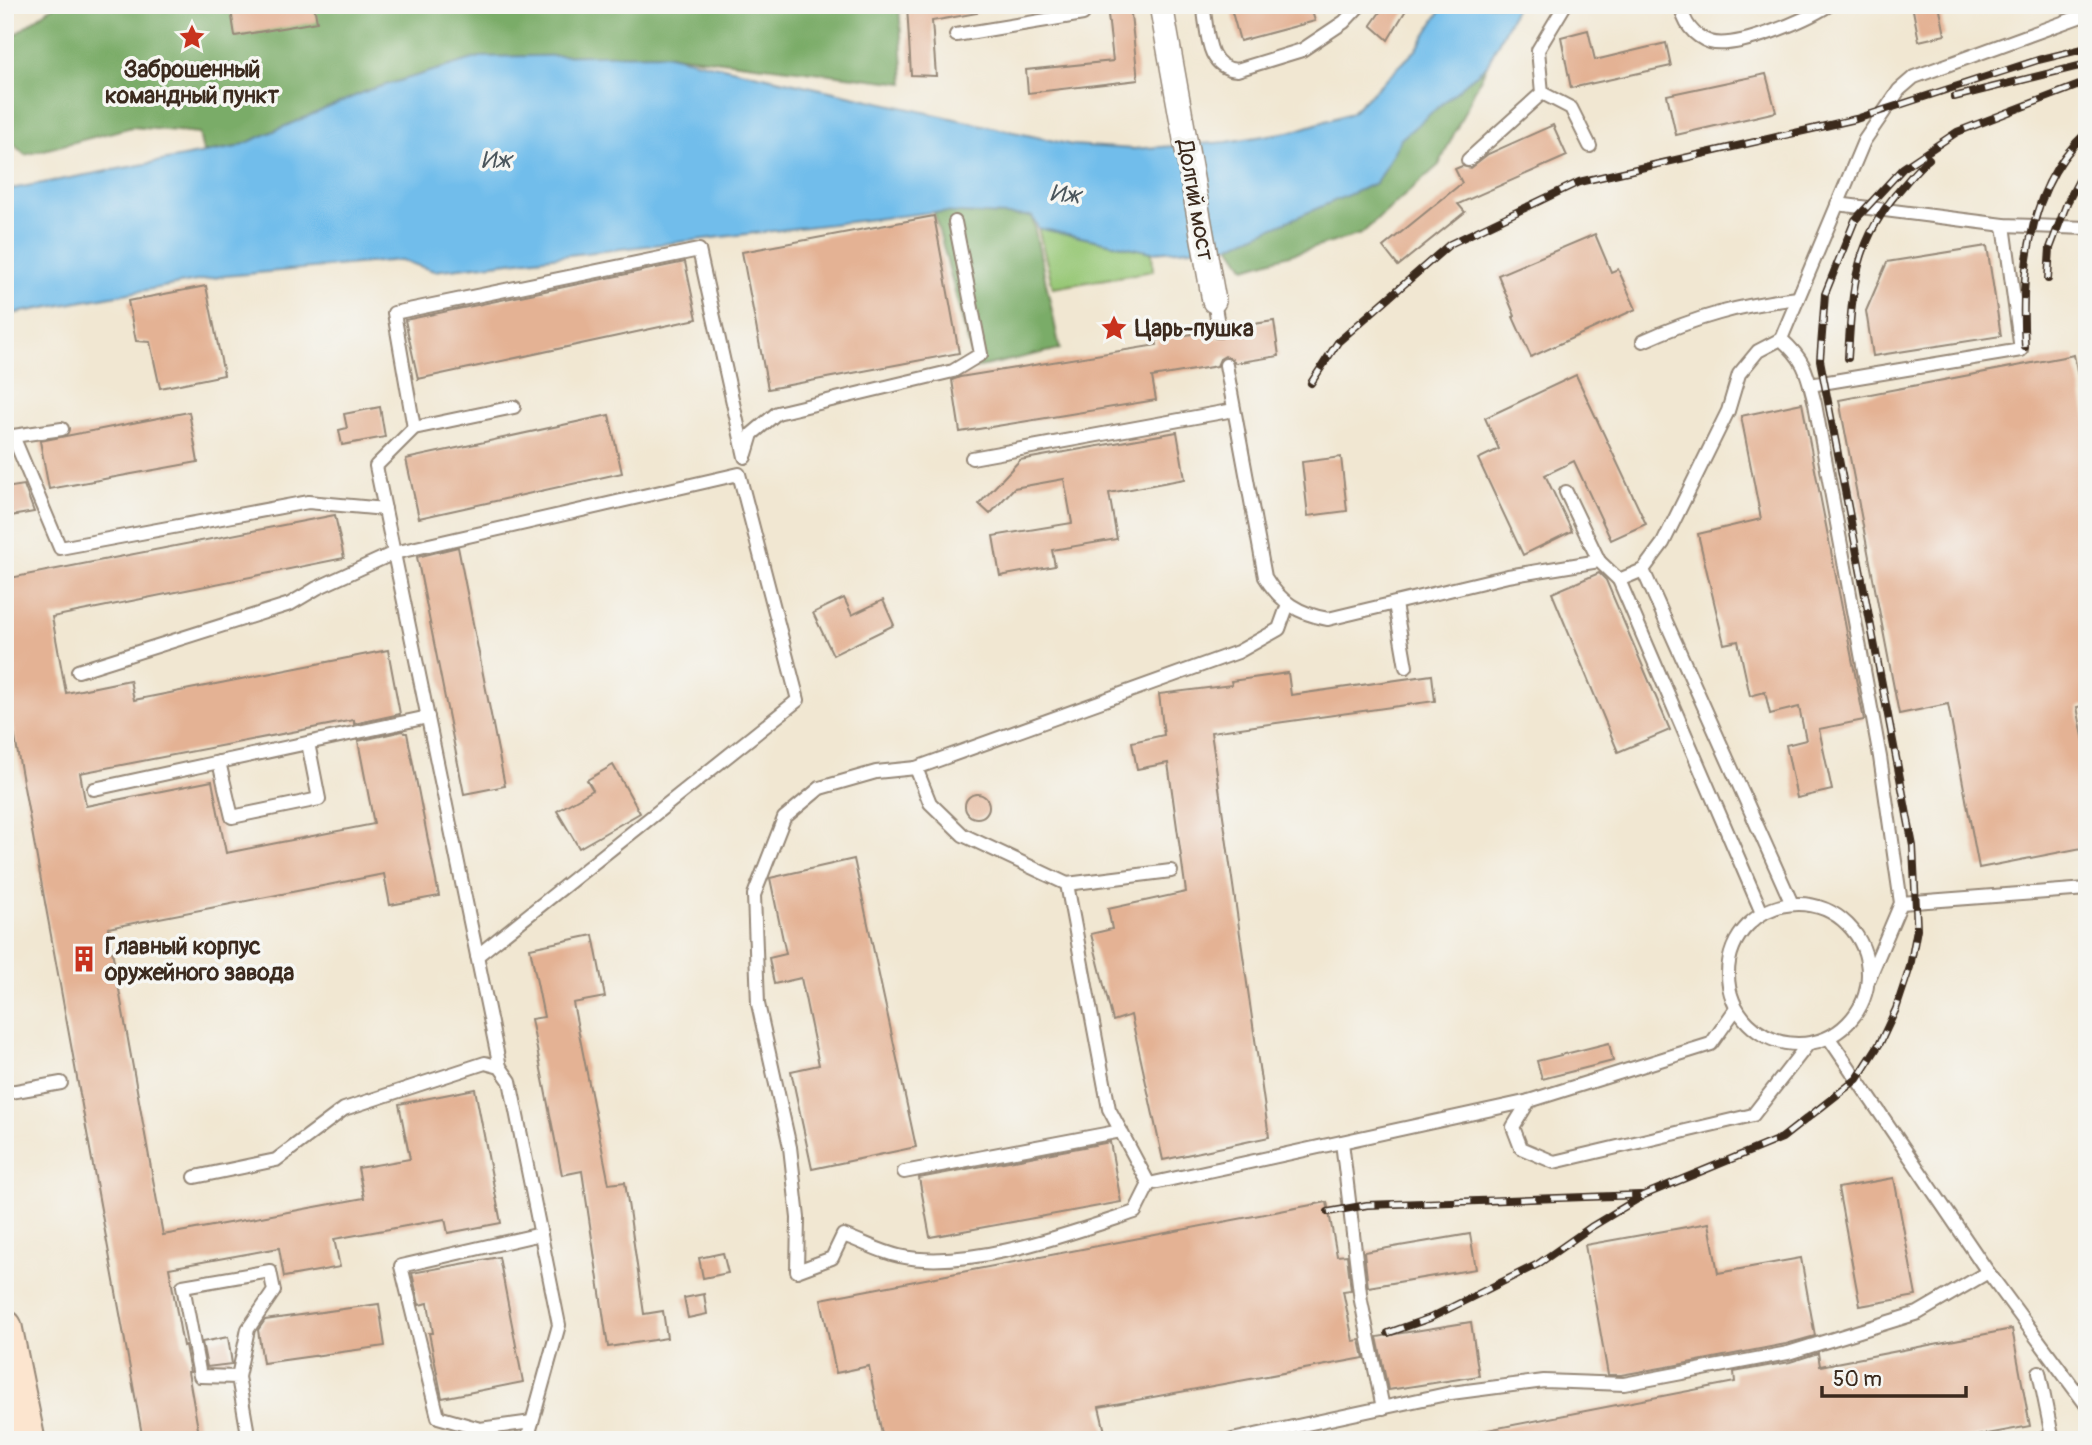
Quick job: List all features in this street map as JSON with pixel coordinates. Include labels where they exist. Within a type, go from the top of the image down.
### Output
[{"type":"main road","points":[[5,1327],[22,1432]]},
{"type":"street","name":"Долгий мост","points":[[1161,5],[1214,301]]},
{"type":"lane","points":[[956,35],[1083,14],[1082,5]]},
{"type":"lane","points":[[1203,5],[1213,58],[1226,69],[1237,70],[1302,50],[1343,22],[1360,5]]},
{"type":"lane","points":[[1542,93],[1538,50],[1565,5]]},
{"type":"lane","points":[[1681,5],[1683,17],[1695,35],[1712,43],[1743,41],[1782,29],[1829,5]]},
{"type":"lane","points":[[1619,580],[1643,570],[1664,543],[1728,411],[1739,374],[1758,351],[1781,339],[1864,141],[1899,90],[1914,77],[2087,14]]},
{"type":"lane","points":[[1542,93],[1571,108],[1590,146]]},
{"type":"lane","points":[[1468,160],[1542,93]]},
{"type":"lane","points":[[1837,204],[2004,225],[2087,228]]},
{"type":"lane","points":[[477,956],[798,700],[739,474],[752,434],[777,413],[953,371],[981,354],[955,222]]},
{"type":"lane","points":[[1810,385],[2021,350],[2004,225]]},
{"type":"lane","points":[[414,428],[394,313],[699,250],[745,457]]},
{"type":"lane","points":[[1643,341],[1686,321],[1755,303],[1798,298]]},
{"type":"lane","points":[[1214,301],[1219,330]]},
{"type":"lane","points":[[1781,339],[1805,365],[1810,385],[1880,757],[1901,903],[1861,1004],[1848,1026],[1829,1038],[1808,1044],[1770,1040],[1735,1010],[1726,974],[1736,939],[1762,913],[1791,904],[1822,908],[1847,924],[1864,950],[1868,981]]},
{"type":"lane","points":[[1226,365],[1265,577],[1275,594],[1288,604],[1311,616],[1328,619],[1508,576],[1599,561]]},
{"type":"lane","points":[[514,407],[414,428],[376,466],[500,1067],[510,1081],[559,1325],[532,1422],[530,1440]]},
{"type":"lane","points":[[972,458],[1234,410]]},
{"type":"lane","points":[[62,429],[13,436],[60,548],[308,502],[385,509]]},
{"type":"lane","points":[[78,671],[290,604],[317,588],[394,553],[739,474]]},
{"type":"lane","points":[[1566,492],[1599,561],[1619,580],[1762,913]]},
{"type":"lane","points":[[1643,570],[1791,904]]},
{"type":"lane","points":[[1149,1184],[1135,1212],[1059,1237],[961,1260],[899,1256],[843,1235],[832,1258],[797,1270],[797,1218],[790,1147],[758,1004],[754,895],[784,818],[820,788],[876,772],[916,768],[1238,652],[1279,629],[1288,604]]},
{"type":"lane","points":[[1395,604],[1406,667]]},
{"type":"lane","points":[[94,789],[428,717]]},
{"type":"lane","points":[[219,762],[232,817],[319,799],[307,743]]},
{"type":"lane","points":[[916,768],[930,803],[963,835],[1067,884],[1171,871]]},
{"type":"lane","points":[[1067,884],[1109,1109],[1149,1184]]},
{"type":"lane","points":[[1901,903],[2087,889]]},
{"type":"lane","points":[[1149,1184],[1529,1101],[1711,1044],[1735,1010]]},
{"type":"lane","points":[[1829,1038],[1988,1272],[2087,1406]]},
{"type":"lane","points":[[1529,1101],[1513,1127],[1521,1148],[1554,1162],[1753,1115],[1808,1044]]},
{"type":"lane","points":[[195,1177],[276,1160],[344,1109],[485,1063],[500,1067]]},
{"type":"lane","points":[[5,1093],[61,1083]]},
{"type":"lane","points":[[904,1172],[1121,1131]]},
{"type":"lane","points":[[1342,1142],[1361,1301],[1383,1408]]},
{"type":"lane","points":[[532,1422],[480,1429],[438,1417],[401,1266],[541,1234]]},
{"type":"lane","points":[[238,1377],[200,1376],[183,1286],[270,1271],[274,1291],[247,1329],[238,1377],[249,1440]]},
{"type":"lane","points":[[1232,1440],[1451,1393],[1544,1381],[1624,1384],[1788,1353],[1918,1313],[1988,1272]]},
{"type":"lane","points":[[2035,1440],[2052,1436],[2039,1372]]},
{"type":"green space","points":[[55,5],[899,5],[904,83],[664,54],[480,57],[369,90],[237,147],[203,152],[199,133],[132,127],[25,155],[5,136],[5,42]]},
{"type":"green space","points":[[1487,65],[1439,165],[1361,234],[1245,268],[1230,246],[1376,183],[1400,139]]},
{"type":"green space","points":[[934,212],[1032,216],[1060,349],[975,368]]},
{"type":"green space","points":[[1038,228],[1152,252],[1153,271],[1053,288]]},
{"type":"water","name":"Иж","points":[[1444,5],[1517,5],[1487,65],[1401,139],[1376,183],[1230,246],[1152,252],[1038,228],[1032,216],[934,212],[434,271],[401,260],[225,276],[5,315],[5,190],[237,147],[369,90],[480,57],[664,54],[1072,145],[1133,149],[1227,142],[1294,131],[1351,113],[1416,50]]},
{"type":"building","points":[[259,5],[314,5],[317,22],[235,36],[231,10]]},
{"type":"building","points":[[907,5],[976,5],[977,13],[932,21],[936,76],[911,75]]},
{"type":"building","points":[[1107,5],[1130,5],[1138,80],[1028,93],[1026,70],[1113,61]]},
{"type":"building","points":[[1230,5],[1310,5],[1315,21],[1240,41]]},
{"type":"building","points":[[1385,5],[1409,5],[1388,40],[1371,25]]},
{"type":"building","points":[[1912,5],[1939,5],[1945,35],[1919,41]]},
{"type":"building","points":[[1588,30],[1595,60],[1666,43],[1671,66],[1571,88],[1561,37]]},
{"type":"building","points":[[1766,74],[1776,112],[1676,135],[1667,95]]},
{"type":"building","points":[[1553,125],[1567,156],[1458,204],[1465,212],[1398,266],[1383,247],[1462,183],[1455,169],[1462,166],[1470,168],[1488,154]]},
{"type":"building","points":[[934,216],[959,353],[768,389],[742,252]]},
{"type":"building","points":[[1595,234],[1611,272],[1618,269],[1636,309],[1531,357],[1498,275]]},
{"type":"building","points":[[1987,246],[2001,336],[1873,356],[1866,311],[1887,262]]},
{"type":"building","points":[[685,262],[697,319],[418,379],[405,320]]},
{"type":"building","points":[[206,286],[224,375],[160,388],[150,342],[136,341],[128,301]]},
{"type":"building","points":[[1274,321],[1279,356],[1235,363],[1225,356],[1217,366],[1152,377],[1156,400],[960,432],[952,380],[960,377],[1157,345],[1156,340],[1210,331],[1215,338],[1221,338],[1227,334],[1228,328]]},
{"type":"building","points":[[2074,355],[2087,421],[2087,705],[2077,707],[2087,756],[2087,847],[1979,868],[1948,704],[1899,714],[1839,400]]},
{"type":"building","points":[[1576,375],[1646,524],[1611,540],[1574,461],[1545,475],[1572,531],[1523,555],[1478,459],[1499,449],[1485,418]]},
{"type":"building","points":[[1802,403],[1864,720],[1819,729],[1832,790],[1797,798],[1786,745],[1806,740],[1799,707],[1770,714],[1765,692],[1750,696],[1738,641],[1724,644],[1698,534],[1761,519],[1741,416]]},
{"type":"building","points":[[380,407],[385,437],[342,445],[339,430],[347,428],[344,414]]},
{"type":"building","points":[[189,412],[198,462],[49,489],[40,441]]},
{"type":"building","points":[[609,415],[622,473],[419,518],[406,459]]},
{"type":"building","points":[[1177,432],[1185,479],[1109,493],[1117,539],[1052,550],[1055,566],[1000,576],[993,536],[1072,523],[1064,479],[1014,488],[990,514],[979,504],[1020,460]]},
{"type":"building","points":[[1341,457],[1347,511],[1308,516],[1302,462]]},
{"type":"building","points":[[24,485],[34,512],[5,517],[5,488]]},
{"type":"building","points":[[335,515],[344,558],[52,617],[66,693],[130,680],[134,700],[388,650],[400,714],[354,724],[354,720],[80,773],[86,806],[212,781],[226,853],[374,824],[358,741],[403,731],[407,733],[439,896],[390,905],[384,874],[108,928],[163,1235],[364,1198],[358,1168],[410,1159],[399,1104],[475,1089],[501,1223],[448,1233],[445,1219],[334,1239],[340,1267],[284,1277],[279,1248],[169,1268],[190,1372],[200,1440],[143,1440],[5,683],[5,579]]},
{"type":"building","points":[[458,547],[505,786],[464,794],[417,557]]},
{"type":"building","points":[[1599,573],[1606,580],[1670,730],[1618,752],[1552,593]]},
{"type":"building","points":[[844,598],[852,615],[883,600],[894,625],[833,655],[813,613]]},
{"type":"building","points":[[1288,673],[1291,695],[1432,675],[1435,701],[1211,732],[1269,1137],[1163,1160],[1131,1015],[1113,1021],[1091,934],[1112,929],[1108,909],[1186,892],[1168,763],[1137,769],[1132,742],[1164,735],[1159,694],[1232,685],[1231,681]]},
{"type":"building","points":[[613,765],[640,813],[579,848],[557,811],[593,790],[587,780]]},
{"type":"building","points":[[977,794],[986,797],[989,806],[986,815],[977,818],[968,815],[965,806],[968,797]]},
{"type":"building","points":[[854,859],[916,1147],[812,1169],[791,1071],[819,1065],[801,978],[774,984],[769,958],[786,954],[770,878]]},
{"type":"building","points":[[593,935],[605,997],[573,1003],[609,1184],[625,1182],[644,1314],[663,1311],[667,1338],[608,1347],[582,1171],[562,1175],[531,1019],[544,1017],[530,948]]},
{"type":"building","points":[[1609,1043],[1613,1061],[1542,1079],[1537,1061]]},
{"type":"building","points":[[1110,1142],[1121,1202],[930,1237],[919,1178]]},
{"type":"building","points":[[1894,1178],[1916,1296],[1860,1306],[1838,1188]]},
{"type":"building","points":[[1327,1202],[1337,1256],[1347,1255],[1351,1290],[1343,1291],[1353,1341],[1360,1340],[1364,1358],[1099,1407],[1107,1440],[883,1440],[869,1366],[836,1373],[821,1299]]},
{"type":"building","points":[[1709,1223],[1718,1273],[1801,1258],[1815,1336],[1672,1366],[1608,1375],[1585,1245]]},
{"type":"building","points":[[1470,1234],[1476,1269],[1368,1287],[1364,1252]]},
{"type":"building","points":[[723,1253],[728,1273],[703,1278],[699,1258]]},
{"type":"building","points":[[499,1257],[523,1382],[442,1398],[429,1333],[433,1333],[428,1303],[419,1305],[412,1273]]},
{"type":"building","points":[[704,1294],[707,1314],[688,1318],[684,1298]]},
{"type":"building","points":[[379,1304],[385,1346],[263,1363],[258,1330],[265,1320]]},
{"type":"building","points":[[1471,1322],[1479,1376],[1388,1390],[1377,1337]]},
{"type":"building","points":[[2012,1329],[2030,1426],[1956,1440],[1477,1440],[1477,1432],[1735,1382],[1734,1372],[1790,1362],[1818,1353],[1820,1366]]},
{"type":"building","points":[[228,1337],[232,1364],[207,1367],[202,1342]]},
{"type":"railway","points":[[1311,383],[1338,342],[1450,244],[1579,182],[1856,119],[2038,60],[2087,48]]},
{"type":"railway","points":[[1954,97],[2087,64]]},
{"type":"railway","points":[[1388,1333],[1430,1318],[1538,1264],[1644,1195],[1782,1138],[1857,1079],[1880,1043],[1896,1009],[1910,967],[1917,929],[1913,846],[1820,360],[1825,294],[1855,220],[1903,168],[1957,132],[2087,82]]},
{"type":"railway","points":[[2025,347],[2024,290],[2027,260],[2040,204],[2067,153],[2087,132]]},
{"type":"railway","points":[[1848,358],[1854,287],[1865,246],[1887,206],[1929,159]]},
{"type":"railway","points":[[2048,279],[2050,248],[2067,203],[2087,165]]},
{"type":"railway","points":[[1328,1212],[1367,1205],[1641,1195]]},
{"type":"place","name":"Заброшенный командный пункт","points":[[192,37]]},
{"type":"place","name":"Царь-пушка","points":[[1114,328]]},
{"type":"place","name":"Главный корпус оружейного завода","points":[[84,959]]}]
